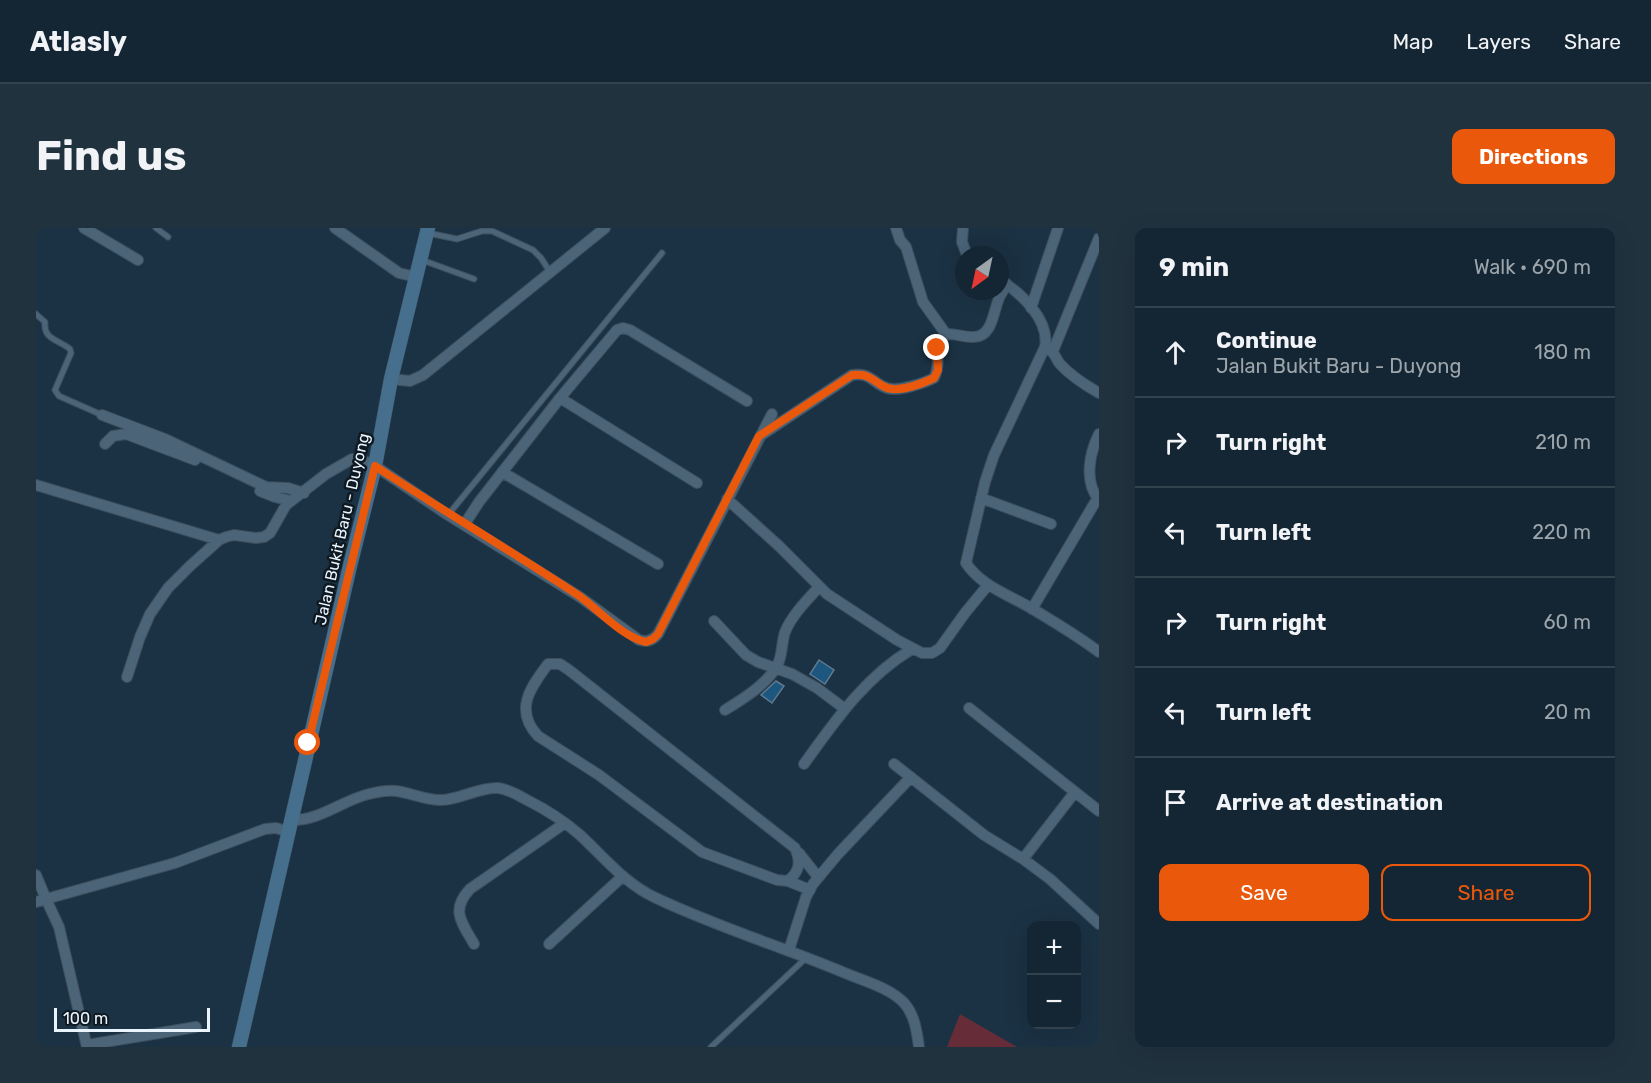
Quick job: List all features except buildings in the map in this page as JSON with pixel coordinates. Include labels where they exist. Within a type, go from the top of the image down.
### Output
[{"type":"main road","name":"Jalan Bukit Baru - Duyong","points":[[239,1047],[329,654],[375,466],[391,379],[427,230]]},
{"type":"street","points":[[84,228],[138,260]]},
{"type":"street","points":[[335,228],[399,273],[416,277]]},
{"type":"street","points":[[391,379],[410,381],[423,375],[605,228]]},
{"type":"street","points":[[896,228],[900,240],[906,247],[923,302],[946,334]]},
{"type":"street","points":[[963,228],[964,246]]},
{"type":"street","points":[[1031,308],[1058,228]]},
{"type":"street","points":[[1099,238],[1049,349],[994,455],[966,563],[988,585],[1032,609],[1099,652]]},
{"type":"street","points":[[1009,287],[1031,308],[1046,331],[1049,349],[1058,362],[1076,379],[1099,393]]},
{"type":"street","points":[[759,436],[852,375],[871,376],[891,390],[898,390],[934,378],[938,370],[937,348],[940,339],[946,334],[955,333],[977,338],[985,333],[990,326],[998,300]]},
{"type":"street","points":[[464,525],[560,398],[617,330],[623,328],[634,332],[747,401]]},
{"type":"street","points":[[560,398],[697,483]]},
{"type":"street","points":[[127,677],[150,614],[168,588],[219,540],[234,535],[264,537],[270,533],[281,512],[291,501],[326,474],[352,459],[362,460],[375,466],[448,515],[580,597],[629,635],[646,642],[658,634],[772,414]]},
{"type":"street","points":[[102,415],[165,439],[266,487],[288,488],[304,493]]},
{"type":"street","points":[[105,444],[113,436],[119,434],[135,436],[196,460],[275,498],[291,501]]},
{"type":"street","points":[[1032,609],[1098,500],[1093,492],[1090,464],[1091,451],[1099,434]]},
{"type":"street","points":[[502,472],[658,564]]},
{"type":"street","points":[[36,485],[219,540]]},
{"type":"street","points":[[981,498],[1051,524]]},
{"type":"street","points":[[727,499],[779,546],[819,587],[841,604],[922,653],[932,653],[940,648],[988,585]]},
{"type":"street","points":[[725,710],[755,688],[776,668],[781,659],[786,630],[819,587]]},
{"type":"street","points":[[714,621],[746,655],[792,674],[817,688],[845,709]]},
{"type":"street","points":[[804,764],[845,709],[880,671],[912,649]]},
{"type":"street","points":[[810,890],[702,852],[599,775],[538,736],[531,728],[525,705],[527,697],[543,670],[548,664],[555,663],[569,670],[795,848],[818,877]]},
{"type":"street","points":[[969,708],[1099,811]]},
{"type":"street","points":[[894,764],[984,835],[1050,879],[1099,924]]},
{"type":"street","points":[[789,950],[810,890],[818,877],[911,777]]},
{"type":"street","points":[[41,900],[175,863],[266,829],[291,826],[365,795],[394,790],[437,800],[448,800],[483,789],[497,788],[510,791],[534,803],[565,823],[622,876],[655,898],[807,957],[898,998],[905,1004],[913,1018],[919,1047]]},
{"type":"street","points":[[1023,859],[1075,792]]},
{"type":"street","points":[[474,944],[461,922],[459,904],[463,896],[565,823]]},
{"type":"street","points":[[788,881],[799,868],[800,860],[795,848]]},
{"type":"street","points":[[36,875],[41,900],[58,927],[87,1046],[196,1027]]},
{"type":"street","points":[[549,944],[622,876]]},
{"type":"lane","points":[[156,228],[168,237]]},
{"type":"lane","points":[[427,230],[457,239],[482,231],[492,231],[533,250],[550,272]]},
{"type":"lane","points":[[448,515],[662,253]]},
{"type":"lane","points":[[420,259],[474,279]]},
{"type":"lane","points":[[36,314],[45,322],[46,335],[70,349],[71,353],[56,383],[55,390],[59,396],[102,415]]},
{"type":"lane","points":[[711,1047],[807,957]]},
{"type":"shaded area","points":[[960,1014],[1017,1047],[947,1047]]},
{"type":"route","points":[[308,743],[375,466],[448,515],[580,597],[629,635],[646,642],[658,634],[759,436],[852,375],[871,376],[891,390],[928,381],[934,378],[938,370],[937,348]]}]
